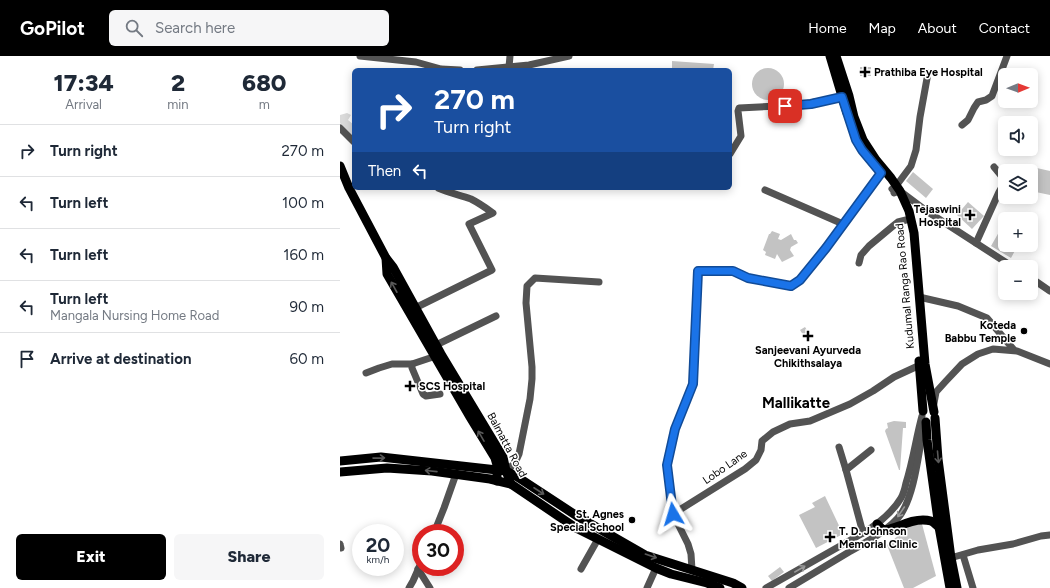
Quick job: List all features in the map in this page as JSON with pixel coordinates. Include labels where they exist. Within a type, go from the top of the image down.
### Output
[{"type":"main road","points":[[830,56],[856,140],[862,150],[895,190],[908,227],[920,364],[928,415],[927,440],[939,527],[948,558],[950,588]]},
{"type":"main road","name":"Kudumal Ranga Rao Road","points":[[836,56],[854,117],[863,140],[876,160],[891,178],[895,190],[909,212],[914,233],[928,415],[938,459],[948,558],[956,588]]},
{"type":"main road","name":"Balmatta Road","points":[[340,166],[349,188],[386,258],[393,267],[436,345],[438,356]]},
{"type":"main road","name":"Balmatta Road","points":[[386,258],[387,274],[503,457],[501,471],[497,481]]},
{"type":"main road","points":[[340,461],[381,457],[501,471],[516,476],[577,516],[646,555],[733,583],[742,588]]},
{"type":"main road","points":[[340,472],[387,468],[432,471],[511,484]]},
{"type":"main road","name":"Balmatta Road","points":[[501,471],[511,484],[576,528],[656,568],[716,587]]},
{"type":"main road","points":[[880,527],[888,530],[918,520],[931,521],[939,527]]},
{"type":"street","points":[[362,56],[416,62],[437,68]]},
{"type":"street","points":[[509,67],[510,56]]},
{"type":"street","points":[[498,68],[528,65],[569,56]]},
{"type":"street","points":[[962,125],[968,120],[978,102],[986,100],[992,96],[1007,56]]},
{"type":"street","points":[[928,73],[920,116],[916,150],[911,166],[895,190],[1002,260]]},
{"type":"street","points":[[732,151],[741,136],[738,111],[740,108],[799,105],[842,97]]},
{"type":"street","points":[[340,128],[352,140]]},
{"type":"street","points":[[976,243],[1004,184],[1002,176],[994,167]]},
{"type":"street","points":[[692,570],[691,554],[688,544],[673,514],[667,465],[675,429],[693,384],[698,271],[733,271],[748,278],[791,286],[800,280],[881,173]]},
{"type":"street","points":[[415,308],[492,270],[469,224],[493,212],[471,199],[442,190]]},
{"type":"street","points":[[765,190],[843,224]]},
{"type":"street","points":[[859,263],[861,255],[869,246],[898,222],[906,220]]},
{"type":"street","points":[[501,471],[511,468],[516,462],[530,399],[532,367],[526,304],[528,286],[535,278],[599,282]]},
{"type":"street","points":[[1038,283],[1050,291]]},
{"type":"street","points":[[919,297],[958,306],[987,318],[1014,350]]},
{"type":"street","points":[[436,345],[496,316]]},
{"type":"street","points":[[766,588],[900,515],[909,497],[928,415],[936,392],[962,364],[978,354],[993,348],[1014,350],[1050,364]]},
{"type":"street","points":[[366,373],[392,364],[412,364],[438,356]]},
{"type":"street","points":[[412,364],[412,368],[423,394],[426,396],[440,394]]},
{"type":"street","name":"Lobo Lane","points":[[673,514],[745,470],[756,460],[761,450],[762,441],[773,432],[790,424],[810,421],[850,404],[874,391],[894,377],[920,364]]},
{"type":"street","points":[[839,447],[863,534]]},
{"type":"street","points":[[846,470],[871,450]]},
{"type":"street","points":[[438,524],[456,474]]},
{"type":"street","points":[[789,588],[868,540],[880,527]]},
{"type":"street","points":[[948,558],[978,550],[1013,544],[1050,535]]},
{"type":"street","points":[[581,569],[598,539]]},
{"type":"street","points":[[963,555],[973,588]]},
{"type":"street","points":[[648,588],[656,568]]},
{"type":"street","points":[[409,588],[415,576]]},
{"type":"street","points":[[425,576],[430,588]]},
{"type":"shaded area","points":[[347,113],[351,115],[348,120],[352,123],[352,136],[340,123],[340,115]]},
{"type":"building","points":[[672,61],[714,64],[713,68],[672,68]]},
{"type":"building","points":[[860,67],[871,67],[871,76],[860,76]]},
{"type":"building","points":[[768,68],[779,73],[784,84],[779,95],[768,100],[757,95],[752,84],[757,73]]},
{"type":"building","points":[[1038,168],[1050,171],[1050,195],[1038,192]]},
{"type":"building","points":[[913,172],[933,189],[926,198],[906,181]]},
{"type":"building","name":"Tejaswini Hospital","points":[[968,202],[984,216],[972,229],[957,215]]},
{"type":"building","points":[[772,231],[780,234],[778,239],[781,240],[791,234],[794,240],[798,243],[791,247],[790,250],[794,256],[782,262],[777,254],[775,259],[765,255],[766,252],[763,250],[769,234]]},
{"type":"building","points":[[998,234],[998,250],[991,246]]},
{"type":"building","points":[[1001,252],[1014,252],[1011,258]]},
{"type":"building","points":[[805,327],[812,338],[807,341],[800,330]]},
{"type":"building","points":[[894,421],[906,422],[906,428],[903,428],[900,470],[885,431],[888,428],[887,423]]},
{"type":"building","points":[[825,496],[843,534],[816,548],[799,515],[815,507],[812,503]]},
{"type":"building","points":[[922,524],[936,576],[913,588],[904,588],[887,545],[911,525]]},
{"type":"building","points":[[780,567],[784,572],[772,581],[768,576]]},
{"type":"place","name":"Prathiba Eye Hospital","points":[[865,72]]},
{"type":"place","name":"Tejaswini Hospital","points":[[970,215]]},
{"type":"place","name":"Koteda Babbu Temple","points":[[1024,331]]},
{"type":"place","name":"Sanjeevani Ayurveda Chikithsalaya","points":[[808,336]]},
{"type":"place","name":"SCS Hospital","points":[[410,386]]},
{"type":"place","name":"St. Agnes Special School","points":[[632,520]]},
{"type":"place","name":"T. D. Johnson Memorial Clinic","points":[[830,537]]},
{"type":"district","name":"Mallikatte","points":[[796,403]]},
{"type":"route","points":[[673,514],[667,465],[675,429],[693,384],[698,271],[733,271],[748,278],[791,286],[800,280],[826,248],[881,173],[862,150],[856,140],[842,97],[811,104],[785,106]]}]
